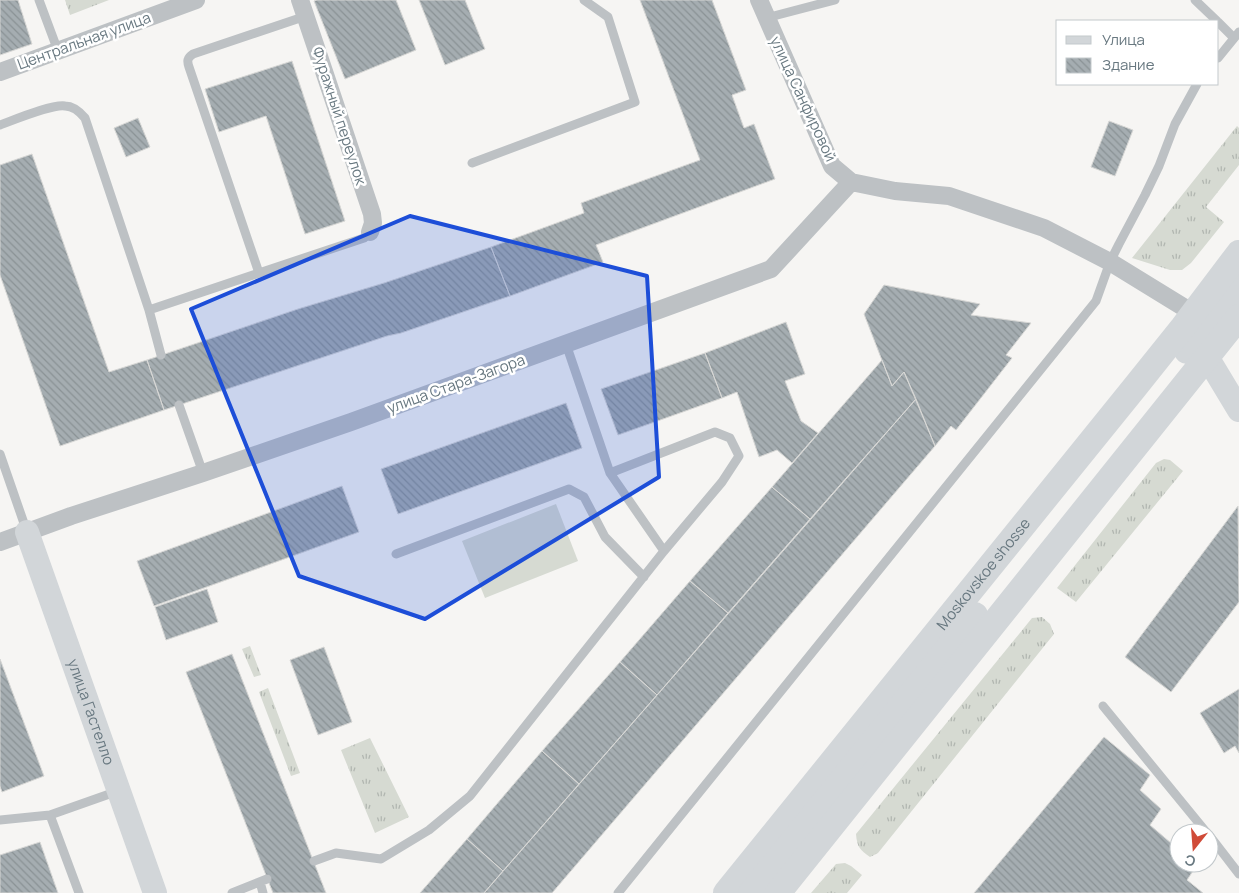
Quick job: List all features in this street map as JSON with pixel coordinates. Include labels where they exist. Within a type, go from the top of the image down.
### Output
[{"type":"main road","name":"Moskovskoe shosse","points":[[726,893],[1194,313],[1239,253]]},
{"type":"main road","name":"Moskovskoe shosse","points":[[778,893],[1202,349],[1239,285]]},
{"type":"main road","name":"Moskovskoe shosse","points":[[751,893],[1202,349],[1239,317]]},
{"type":"street","name":"Центральная улица","points":[[0,72],[196,0]]},
{"type":"street","name":"улица Санфировой","points":[[759,0],[832,166],[851,182],[895,191],[949,196],[1044,228],[1110,262],[1194,313]]},
{"type":"street","name":"Фуражный переулок","points":[[303,8],[372,214],[373,223],[370,232]]},
{"type":"street","name":"улица Стара-Загора","points":[[0,542],[71,516],[351,422],[772,269],[851,182]]},
{"type":"street","points":[[1202,349],[1239,410]]},
{"type":"street","name":"улица Гастелло","points":[[27,532],[155,893]]},
{"type":"lane","points":[[39,0],[58,51]]},
{"type":"lane","points":[[472,163],[635,102],[608,17],[584,0]]},
{"type":"lane","points":[[766,18],[835,0]]},
{"type":"lane","points":[[1195,0],[1215,20]]},
{"type":"lane","points":[[259,273],[187,62],[189,56],[193,54],[303,8]]},
{"type":"lane","points":[[1219,23],[1237,35],[1219,57]]},
{"type":"lane","points":[[618,893],[1096,301],[1110,262],[1159,166],[1175,124],[1196,85]]},
{"type":"lane","points":[[0,124],[49,108],[65,106],[77,110],[85,118],[149,310],[161,355]]},
{"type":"lane","points":[[149,310],[364,238],[370,232]]},
{"type":"lane","points":[[566,344],[610,473],[664,551]]},
{"type":"lane","points":[[179,405],[203,473]]},
{"type":"lane","points":[[314,861],[336,853],[381,860],[429,830],[470,796],[664,551],[722,482],[739,456],[730,438],[715,432],[610,473]]},
{"type":"lane","points":[[0,454],[27,532]]},
{"type":"lane","points":[[396,554],[569,489],[584,497],[605,537],[644,576]]},
{"type":"lane","points":[[1103,706],[1199,823]]},
{"type":"lane","points":[[0,820],[50,815],[118,790]]},
{"type":"lane","points":[[50,815],[79,893]]},
{"type":"lane","points":[[1219,848],[1239,874]]},
{"type":"lane","points":[[232,893],[263,881],[263,893]]},
{"type":"highlighted area","points":[[410,216],[647,276],[659,477],[425,619],[299,576],[191,309]]},
{"type":"green space","points":[[65,0],[109,0],[70,15]]},
{"type":"green space","points":[[1237,126],[1239,128],[1239,165],[1206,207],[1224,222],[1191,263],[1182,270],[1170,270],[1132,258]]},
{"type":"green space","points":[[1164,459],[1170,460],[1183,471],[1076,602],[1057,588],[1156,463]]},
{"type":"green space","points":[[556,504],[578,561],[485,598],[462,541]]},
{"type":"green space","points":[[1042,617],[1050,624],[1054,634],[878,853],[870,857],[867,855],[858,845],[856,834],[1032,618]]},
{"type":"green space","points":[[250,646],[261,675],[254,677],[242,649]]},
{"type":"green space","points":[[268,688],[300,773],[291,776],[259,692]]},
{"type":"green space","points":[[370,738],[409,817],[375,833],[341,750]]},
{"type":"green space","points":[[845,863],[862,875],[847,893],[811,893],[836,864]]},
{"type":"building","points":[[0,0],[18,0],[32,44],[0,55]]},
{"type":"building","points":[[396,0],[416,50],[345,79],[314,1]]},
{"type":"building","points":[[419,0],[465,0],[485,49],[445,65]]},
{"type":"building","points":[[640,0],[712,0],[746,90],[732,95],[744,128],[754,124],[775,179],[596,245],[603,262],[510,296],[491,247],[584,213],[581,203],[700,160]]},
{"type":"building","points":[[292,61],[345,221],[305,234],[266,116],[219,132],[205,89]]},
{"type":"building","points":[[138,118],[150,147],[126,157],[114,128]]},
{"type":"building","points":[[1109,121],[1133,130],[1115,176],[1091,167]]},
{"type":"building","points":[[32,154],[109,372],[147,360],[164,410],[60,446],[0,275],[0,165]]},
{"type":"building","points":[[491,247],[510,296],[164,410],[147,360]]},
{"type":"building","points":[[884,285],[980,304],[971,315],[1031,323],[1006,355],[1012,358],[956,430],[951,426],[935,446],[904,372],[892,386],[864,314]]},
{"type":"building","points":[[786,322],[805,374],[785,381],[801,421],[818,433],[792,463],[777,450],[759,457],[737,392],[722,398],[705,353]]},
{"type":"building","points":[[705,353],[722,398],[618,435],[601,389]]},
{"type":"building","points":[[882,360],[892,386],[904,372],[916,399],[810,519],[772,487]]},
{"type":"building","points":[[916,399],[935,446],[552,893],[484,893]]},
{"type":"building","points":[[566,403],[582,448],[398,514],[381,469]]},
{"type":"building","points":[[342,486],[359,532],[154,606],[137,561]]},
{"type":"building","points":[[772,487],[810,519],[728,613],[690,581]]},
{"type":"building","points":[[1238,506],[1239,602],[1171,692],[1125,657]]},
{"type":"building","points":[[690,581],[728,613],[657,695],[620,662]]},
{"type":"building","points":[[207,589],[218,622],[166,640],[155,607]]},
{"type":"building","points":[[324,647],[352,722],[318,735],[290,660]]},
{"type":"building","points":[[232,654],[326,893],[273,893],[186,672]]},
{"type":"building","points":[[0,659],[44,776],[2,792],[0,786]]},
{"type":"building","points":[[620,662],[657,695],[579,784],[542,751]]},
{"type":"building","points":[[1239,689],[1239,753],[1235,746],[1224,753],[1200,713]]},
{"type":"building","points":[[1104,737],[1150,775],[1140,790],[1161,809],[1150,825],[1169,841],[1169,873],[1192,873],[1187,880],[1203,893],[974,893]]},
{"type":"building","points":[[542,751],[579,784],[503,871],[467,839]]},
{"type":"building","points":[[467,839],[503,871],[484,893],[420,893]]},
{"type":"building","points":[[40,842],[58,893],[0,893],[0,855]]}]
